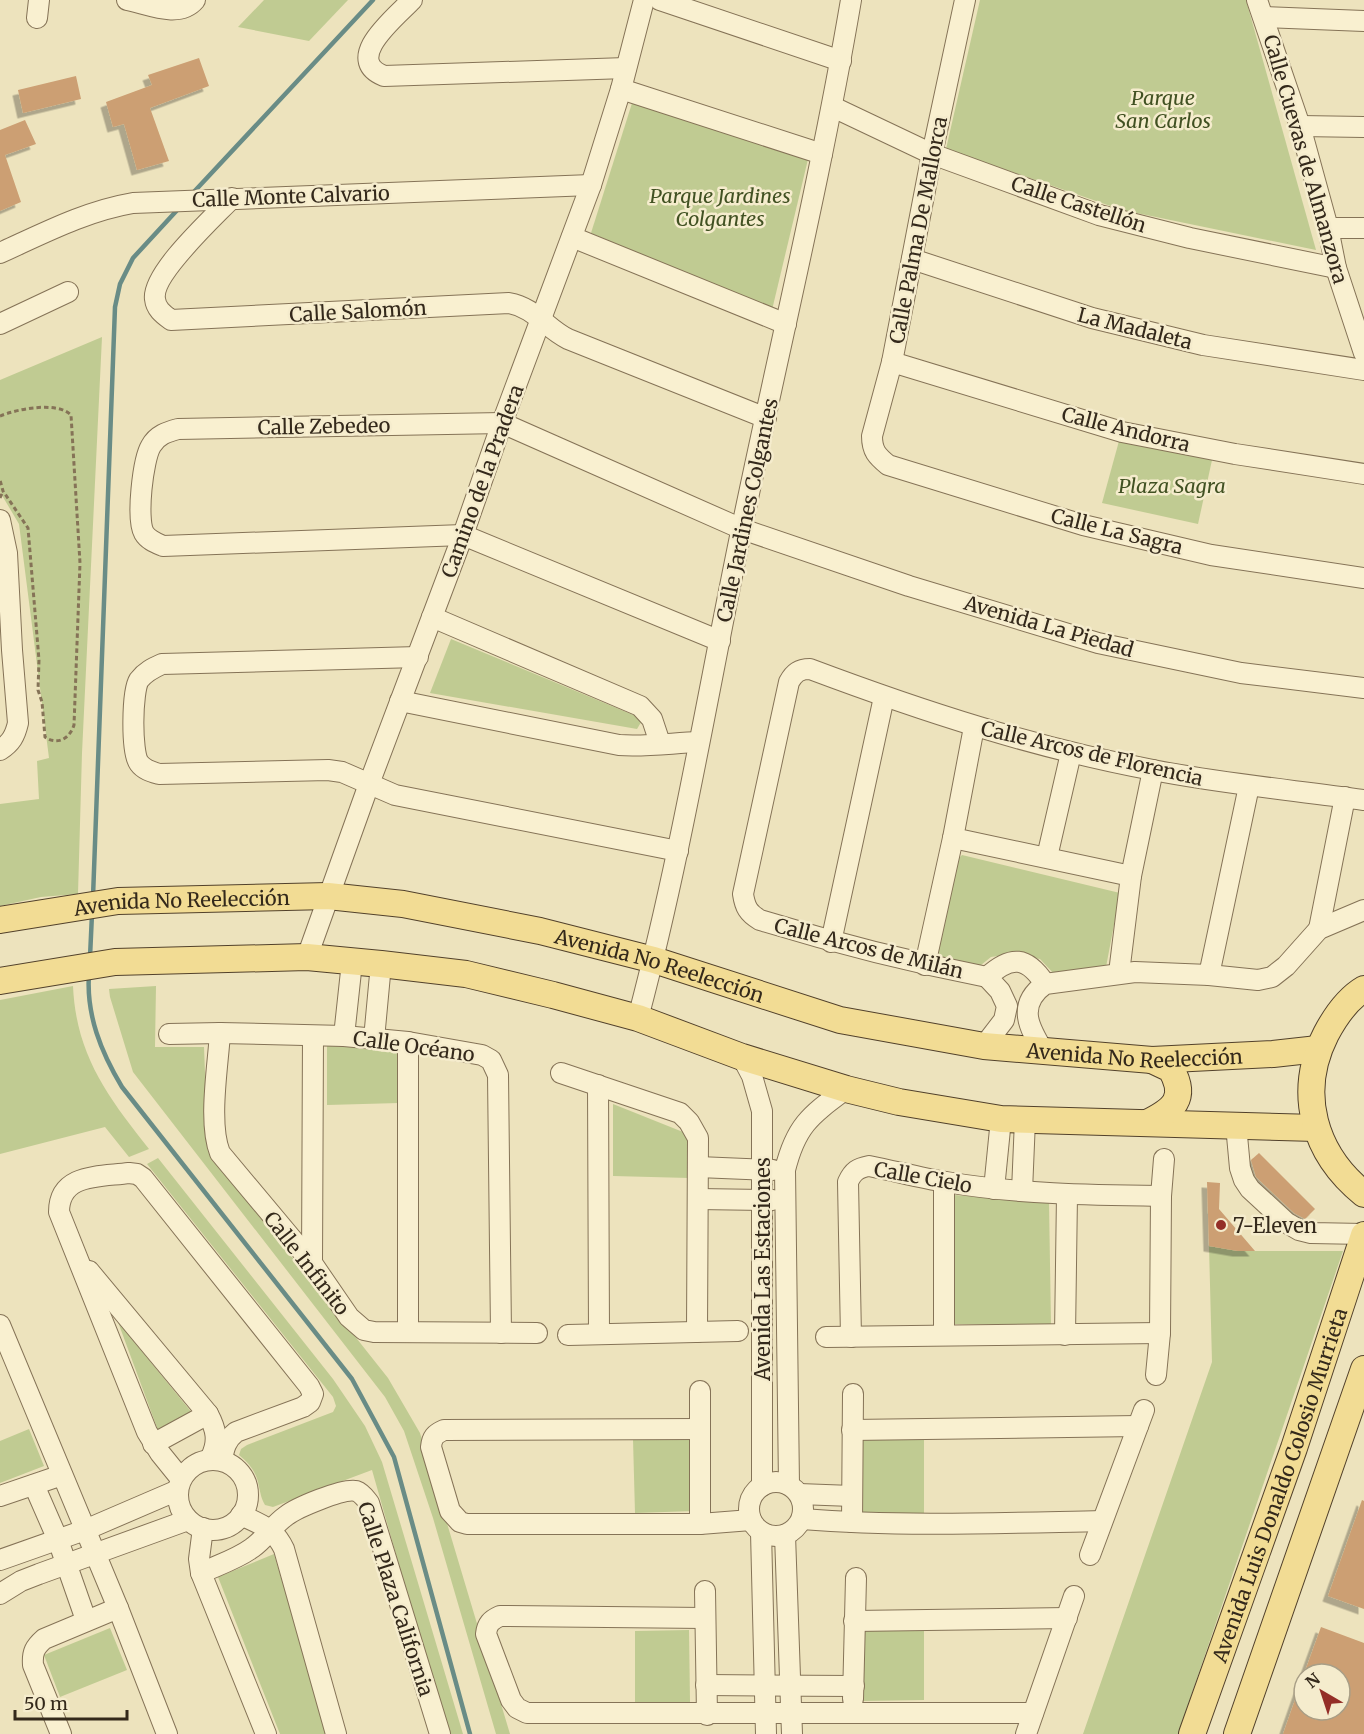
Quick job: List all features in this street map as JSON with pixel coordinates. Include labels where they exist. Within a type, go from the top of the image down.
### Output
[{"type":"main road","name":"Avenida No Reelección","points":[[0,920],[118,901],[328,896],[402,904],[540,931],[654,960],[840,1020],[984,1047],[1152,1060],[1273,1054],[1318,1049]]},
{"type":"main road","points":[[0,981],[115,962],[307,957],[381,964],[465,974],[638,1018],[742,1057],[846,1089],[899,1102],[1013,1120],[1316,1128]]},
{"type":"main road","points":[[1364,989],[1357,993],[1334,1018],[1318,1049],[1312,1075],[1311,1102],[1316,1128],[1328,1156],[1347,1180],[1364,1194]]},
{"type":"main road","points":[[1147,1123],[1165,1114],[1179,1094],[1180,1086],[1171,1069],[1152,1060]]},
{"type":"main road","name":"Avenida Luis Donaldo Colosio Murrieta","points":[[1192,1734],[1294,1448],[1364,1234]]},
{"type":"main road","name":"Avenida Luis Donaldo Colosio Murrieta","points":[[1238,1734],[1364,1369]]},
{"type":"street","points":[[133,1],[177,10],[188,8],[195,0]]},
{"type":"street","points":[[412,0],[380,33],[369,48],[367,57],[369,65],[375,72],[384,76],[626,68]]},
{"type":"street","name":"Camino de la Pradera","points":[[307,957],[591,185],[621,89],[644,0]]},
{"type":"street","points":[[660,0],[841,61]]},
{"type":"street","name":"Calle Jardines Colgantes","points":[[638,1018],[654,960],[678,851],[742,529],[833,107],[851,0]]},
{"type":"street","name":"Calle Palma De Mallorca","points":[[878,457],[872,448],[872,436],[892,362],[932,154],[966,0]]},
{"type":"street","points":[[1261,9],[1364,21]]},
{"type":"street","name":"Calle Cuevas de Almanzora","points":[[1261,9],[1300,126],[1328,228],[1336,268],[1361,332],[1364,353]]},
{"type":"street","points":[[621,89],[822,154]]},
{"type":"street","name":"Calle Castellón","points":[[833,107],[932,154],[1099,215],[1190,238],[1336,268]]},
{"type":"street","points":[[1300,126],[1364,127]]},
{"type":"street","name":"Calle Monte Calvario","points":[[0,253],[88,213],[133,203],[591,185]]},
{"type":"street","name":"Calle Salomón","points":[[232,198],[168,267],[157,283],[154,298],[158,310],[171,320],[509,303],[520,305],[568,339],[766,418]]},
{"type":"street","points":[[1328,228],[1364,228]]},
{"type":"street","points":[[572,237],[786,324]]},
{"type":"street","name":"La Madaleta","points":[[912,259],[1092,318],[1203,345],[1364,370]]},
{"type":"street","points":[[0,324],[68,292]]},
{"type":"street","name":"Calle Andorra","points":[[892,362],[1122,432],[1235,454],[1364,474]]},
{"type":"street","name":"Calle Zebedeo","points":[[463,535],[163,546],[152,541],[144,533],[140,519],[146,458],[152,444],[163,434],[178,429],[502,423]]},
{"type":"street","name":"Avenida La Piedad","points":[[502,423],[742,529],[909,586],[1098,643],[1241,673],[1364,688]]},
{"type":"street","name":"Calle La Sagra","points":[[878,457],[888,465],[1083,525],[1211,555],[1364,578]]},
{"type":"street","points":[[0,520],[6,651],[18,723],[16,734],[4,747]]},
{"type":"street","points":[[463,535],[720,641]]},
{"type":"street","points":[[432,617],[640,706],[652,719],[660,743]]},
{"type":"street","points":[[418,657],[162,664],[148,671],[138,682],[135,694],[134,752],[139,763],[159,774],[328,770],[342,772],[405,798],[678,851]]},
{"type":"street","name":"Calle Arcos de Florencia","points":[[794,674],[802,669],[810,669],[974,727],[1071,753],[1249,786],[1354,798]]},
{"type":"street","name":"Calle Arcos de Milán","points":[[794,674],[789,682],[742,894],[750,915],[831,942],[925,965],[987,977]]},
{"type":"street","points":[[831,942],[884,697]]},
{"type":"street","points":[[400,701],[618,745],[699,742]]},
{"type":"street","points":[[925,965],[953,838],[974,727]]},
{"type":"street","points":[[1047,857],[1071,753]]},
{"type":"street","points":[[1119,973],[1131,876],[1153,770]]},
{"type":"street","points":[[1209,975],[1249,786]]},
{"type":"street","points":[[1319,929],[1354,798]]},
{"type":"street","points":[[953,838],[1131,876]]},
{"type":"street","points":[[1044,1052],[1030,1029],[1027,1008],[1036,990],[1045,984],[1119,973],[1209,975],[1257,980],[1272,977],[1286,966],[1319,929],[1364,910]]},
{"type":"street","points":[[984,1047],[1004,1020],[1008,1006],[987,977],[1010,961],[1025,962],[1036,970],[1045,984]]},
{"type":"street","points":[[344,1036],[352,962]]},
{"type":"street","points":[[374,1039],[381,964]]},
{"type":"street","points":[[1008,1006],[1027,1008]]},
{"type":"street","name":"Calle Infinito","points":[[220,1033],[214,1126],[215,1142],[220,1153],[312,1263],[348,1317],[356,1325],[374,1332],[537,1333]]},
{"type":"street","name":"Calle Océano","points":[[170,1034],[344,1036],[408,1042],[482,1055],[491,1059],[498,1075],[501,1333]]},
{"type":"street","points":[[312,1263],[313,1036]]},
{"type":"street","points":[[408,1042],[408,1332]]},
{"type":"street","name":"Avenida Las Estaciones","points":[[742,1057],[752,1076],[762,1111],[762,1486]]},
{"type":"street","points":[[561,1073],[680,1113],[689,1122],[698,1138],[698,1332]]},
{"type":"street","points":[[598,1085],[599,1334]]},
{"type":"street","name":"Avenida Las Estaciones","points":[[794,1489],[784,1200],[785,1170],[790,1147],[800,1129],[815,1112],[846,1089]]},
{"type":"street","points":[[994,1189],[1013,1120]]},
{"type":"street","points":[[1013,1120],[1022,1191]]},
{"type":"street","points":[[1236,1125],[1240,1168],[1244,1180],[1250,1189],[1287,1223],[1299,1230],[1311,1233],[1364,1234]]},
{"type":"street","points":[[1156,1376],[1160,1333],[1161,1196],[1164,1159]]},
{"type":"street","name":"Calle Cielo","points":[[851,1337],[848,1182],[852,1173],[860,1167],[869,1166],[944,1182],[994,1189],[1067,1195],[1161,1196]]},
{"type":"street","points":[[698,1167],[785,1170]]},
{"type":"street","points":[[0,1560],[86,1530],[180,1485],[194,1466],[216,1460],[232,1465],[241,1472],[248,1494],[246,1505],[241,1515],[226,1527],[218,1529],[196,1524],[182,1512],[178,1503],[180,1485],[147,1432],[59,1212],[59,1198],[67,1186],[80,1179],[129,1173],[137,1174],[148,1184],[313,1394],[310,1402],[303,1407],[236,1432],[226,1441],[216,1460]]},
{"type":"street","points":[[944,1182],[944,1335]]},
{"type":"street","points":[[1065,1335],[1067,1195]]},
{"type":"street","points":[[698,1200],[784,1200]]},
{"type":"street","points":[[78,1257],[208,1414],[215,1427],[216,1460]]},
{"type":"street","points":[[0,1325],[118,1608],[167,1734]]},
{"type":"street","points":[[568,1335],[738,1331]]},
{"type":"street","points":[[826,1337],[1160,1333]]},
{"type":"street","points":[[699,1391],[700,1524]]},
{"type":"street","points":[[852,1522],[853,1394]]},
{"type":"street","points":[[153,1444],[208,1414]]},
{"type":"street","points":[[852,1430],[1141,1418],[1090,1555]]},
{"type":"street","points":[[699,1429],[444,1430],[436,1433],[431,1439],[431,1447],[450,1511],[460,1522],[467,1524],[700,1524],[756,1526],[769,1535],[785,1535],[792,1531],[802,1519],[804,1510],[794,1489]]},
{"type":"street","points":[[0,1496],[62,1475]]},
{"type":"street","points":[[766,1724],[756,1526],[750,1505],[756,1491],[762,1486],[780,1482],[794,1489],[852,1496]]},
{"type":"street","points":[[34,1485],[58,1540],[86,1620]]},
{"type":"street","name":"Calle Plaza California","points":[[271,1529],[288,1514],[345,1491],[355,1491],[364,1495],[369,1503],[440,1734]]},
{"type":"street","points":[[241,1515],[271,1529],[284,1550],[336,1734]]},
{"type":"street","points":[[802,1519],[852,1522],[984,1523],[1102,1521]]},
{"type":"street","points":[[0,1593],[21,1581],[196,1524]]},
{"type":"street","points":[[196,1524],[201,1573],[266,1734]]},
{"type":"street","points":[[201,1573],[245,1553],[271,1529]]},
{"type":"street","points":[[785,1535],[792,1724]]},
{"type":"street","points":[[853,1714],[856,1578]]},
{"type":"street","points":[[705,1591],[707,1715]]},
{"type":"street","points":[[1026,1734],[1074,1596]]},
{"type":"street","points":[[60,1734],[33,1665],[32,1654],[36,1646],[44,1639],[118,1608]]},
{"type":"street","points":[[705,1618],[500,1616],[486,1626],[486,1634],[511,1700],[517,1708],[527,1713],[707,1715],[766,1724],[792,1724],[853,1714],[1033,1713]]},
{"type":"street","points":[[854,1621],[1067,1618]]},
{"type":"street","points":[[706,1685],[854,1686]]},
{"type":"path","points":[[0,416],[50,406],[71,415],[81,563],[74,725],[72,734],[63,740],[49,740],[45,737],[42,702],[38,690],[39,660],[28,528],[3,490],[0,480]]},
{"type":"path","points":[[0,498],[3,490]]},
{"type":"green space","points":[[264,0],[348,0],[309,41],[238,27]]},
{"type":"green space","name":"Parque San Carlos","points":[[980,0],[1246,0],[1316,250],[1122,210],[946,149]]},
{"type":"green space","name":"Parque Jardines Colgantes","points":[[633,100],[809,155],[772,310],[591,233]]},
{"type":"green space","points":[[102,337],[82,753],[78,894],[41,897],[0,906],[0,804],[39,799],[37,761],[49,758],[19,524],[0,492],[0,380]]},
{"type":"green space","name":"Plaza Sagra","points":[[1119,441],[1212,460],[1198,524],[1102,503]]},
{"type":"green space","points":[[451,639],[643,719],[637,729],[430,693]]},
{"type":"green space","points":[[962,855],[1120,893],[1106,967],[1069,971],[1056,976],[1040,959],[1012,954],[991,957],[976,969],[934,959],[954,863]]},
{"type":"green space","points":[[73,986],[80,1033],[97,1074],[120,1111],[149,1149],[129,1157],[105,1127],[0,1154],[0,1000]]},
{"type":"green space","points":[[156,986],[155,1047],[204,1047],[208,1151],[388,1378],[420,1433],[510,1734],[496,1734],[433,1518],[404,1431],[385,1397],[133,1072],[109,989]]},
{"type":"green space","points":[[327,1044],[398,1052],[399,1103],[327,1105]]},
{"type":"green space","points":[[613,1104],[688,1134],[689,1178],[613,1176]]},
{"type":"green space","points":[[158,1158],[333,1379],[365,1426],[382,1462],[463,1734],[447,1734],[372,1470],[273,1507],[265,1505],[255,1473],[239,1455],[241,1449],[333,1412],[336,1406],[333,1397],[147,1164]]},
{"type":"green space","points":[[954,1195],[1049,1202],[1051,1325],[954,1324]]},
{"type":"green space","points":[[1209,1246],[1238,1251],[1343,1251],[1178,1734],[1083,1734],[1212,1362]]},
{"type":"green space","points":[[118,1322],[193,1414],[159,1433]]},
{"type":"green space","points":[[29,1429],[44,1466],[0,1483],[0,1441]]},
{"type":"green space","points":[[692,1437],[694,1511],[635,1513],[633,1439]]},
{"type":"green space","points":[[924,1439],[924,1513],[860,1513],[861,1440]]},
{"type":"green space","points":[[274,1554],[328,1734],[280,1734],[218,1577]]},
{"type":"green space","points":[[924,1627],[924,1700],[863,1701],[863,1628]]},
{"type":"green space","points":[[110,1628],[127,1670],[60,1697],[44,1655]]},
{"type":"green space","points":[[689,1630],[690,1702],[635,1703],[635,1631]]},
{"type":"building","points":[[199,58],[209,86],[150,108],[169,161],[137,170],[124,124],[113,127],[106,102],[152,85],[148,75]]},
{"type":"building","points":[[76,76],[81,99],[23,113],[18,90]]},
{"type":"building","points":[[25,120],[36,144],[5,155],[21,202],[0,211],[0,130]]},
{"type":"building","points":[[1259,1153],[1315,1209],[1305,1219],[1294,1213],[1256,1177],[1251,1160]]},
{"type":"building","name":"7-Eleven","points":[[1207,1182],[1220,1183],[1219,1209],[1255,1251],[1238,1251],[1209,1246]]},
{"type":"building","points":[[1362,1500],[1364,1501],[1364,1609],[1328,1596]]},
{"type":"building","points":[[1321,1627],[1364,1643],[1364,1734],[1283,1734],[1292,1708],[1292,1722],[1352,1722],[1352,1662],[1308,1662]]},
{"type":"waterway","points":[[191,195],[373,0]]},
{"type":"waterway","points":[[93,897],[115,307],[120,284],[133,258],[180,207]]},
{"type":"waterway","points":[[90,957],[92,914]]},
{"type":"waterway","points":[[89,974],[90,1004],[97,1033],[122,1087],[352,1379],[394,1457],[470,1734]]},
{"type":"place","name":"7-Eleven","points":[[1221,1225]]}]
